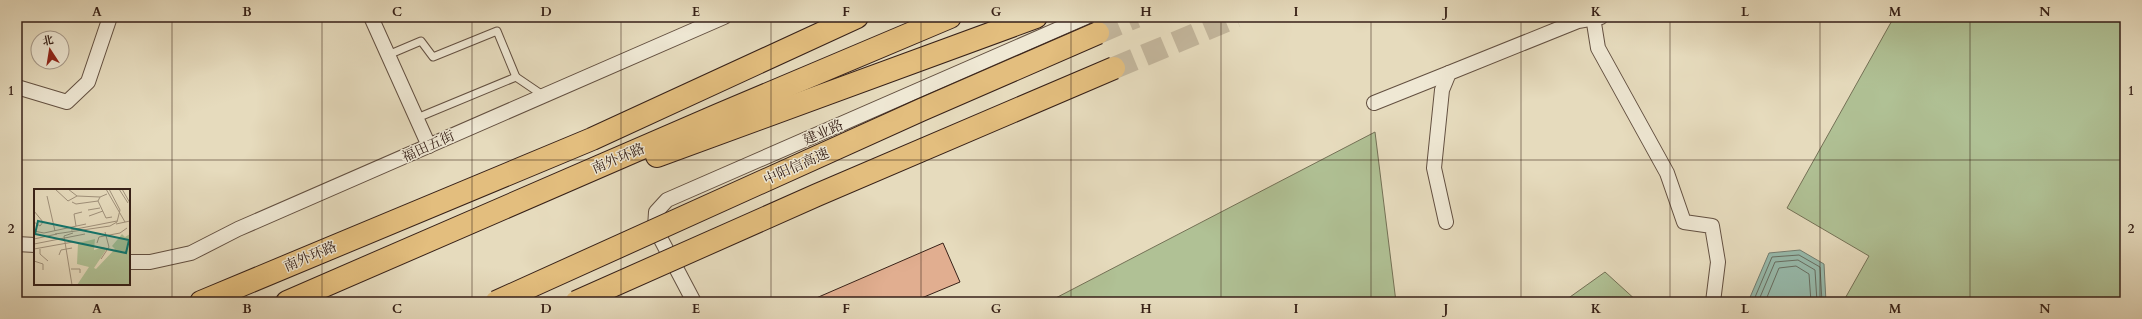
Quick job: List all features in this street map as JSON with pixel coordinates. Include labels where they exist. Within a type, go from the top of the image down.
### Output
[{"type":"highway","name":"南外环路","points":[[201,302],[592,138],[857,17]]},
{"type":"highway","name":"南外环路","points":[[287,302],[950,17]]},
{"type":"highway","points":[[452,230],[1033,18]]},
{"type":"highway","name":"中阳信高速","points":[[496,302],[922,110],[1092,25]]},
{"type":"highway","points":[[576,302],[816,195],[1114,68]]},
{"type":"street","points":[[17,87],[66,102],[88,82],[110,17]]},
{"type":"street","points":[[371,17],[429,146]]},
{"type":"street","name":"福田五街","points":[[130,262],[150,262],[191,254],[238,229],[724,17]]},
{"type":"street","points":[[1374,103],[1578,21],[1596,17],[1598,48],[1667,173],[1684,222],[1712,226],[1718,262],[1713,302]]},
{"type":"street","name":"建业路","points":[[694,302],[655,228],[656,212],[667,200],[1092,25]]},
{"type":"street","points":[[1446,222],[1434,168],[1442,90],[1449,73]]},
{"type":"street","points":[[17,244],[34,245]]},
{"type":"lane","points":[[388,55],[421,41],[433,58],[497,31],[516,77],[544,96]]},
{"type":"lane","points":[[417,118],[516,77]]},
{"type":"shaded area","points":[[1894,17],[2125,17],[2125,302],[1843,302],[1869,256],[1787,208]]},
{"type":"shaded area","points":[[1375,132],[1396,302],[1048,302]]},
{"type":"shaded area","points":[[1605,272],[1638,302],[1563,302]]},
{"type":"water","points":[[1800,250],[1824,264],[1826,302],[1748,302],[1769,253]]},
{"type":"building","points":[[943,243],[960,282],[912,302],[807,302]]},
{"type":"tunnel","points":[[1098,33],[1136,17]]},
{"type":"tunnel","points":[[1114,68],[1236,17]]}]
